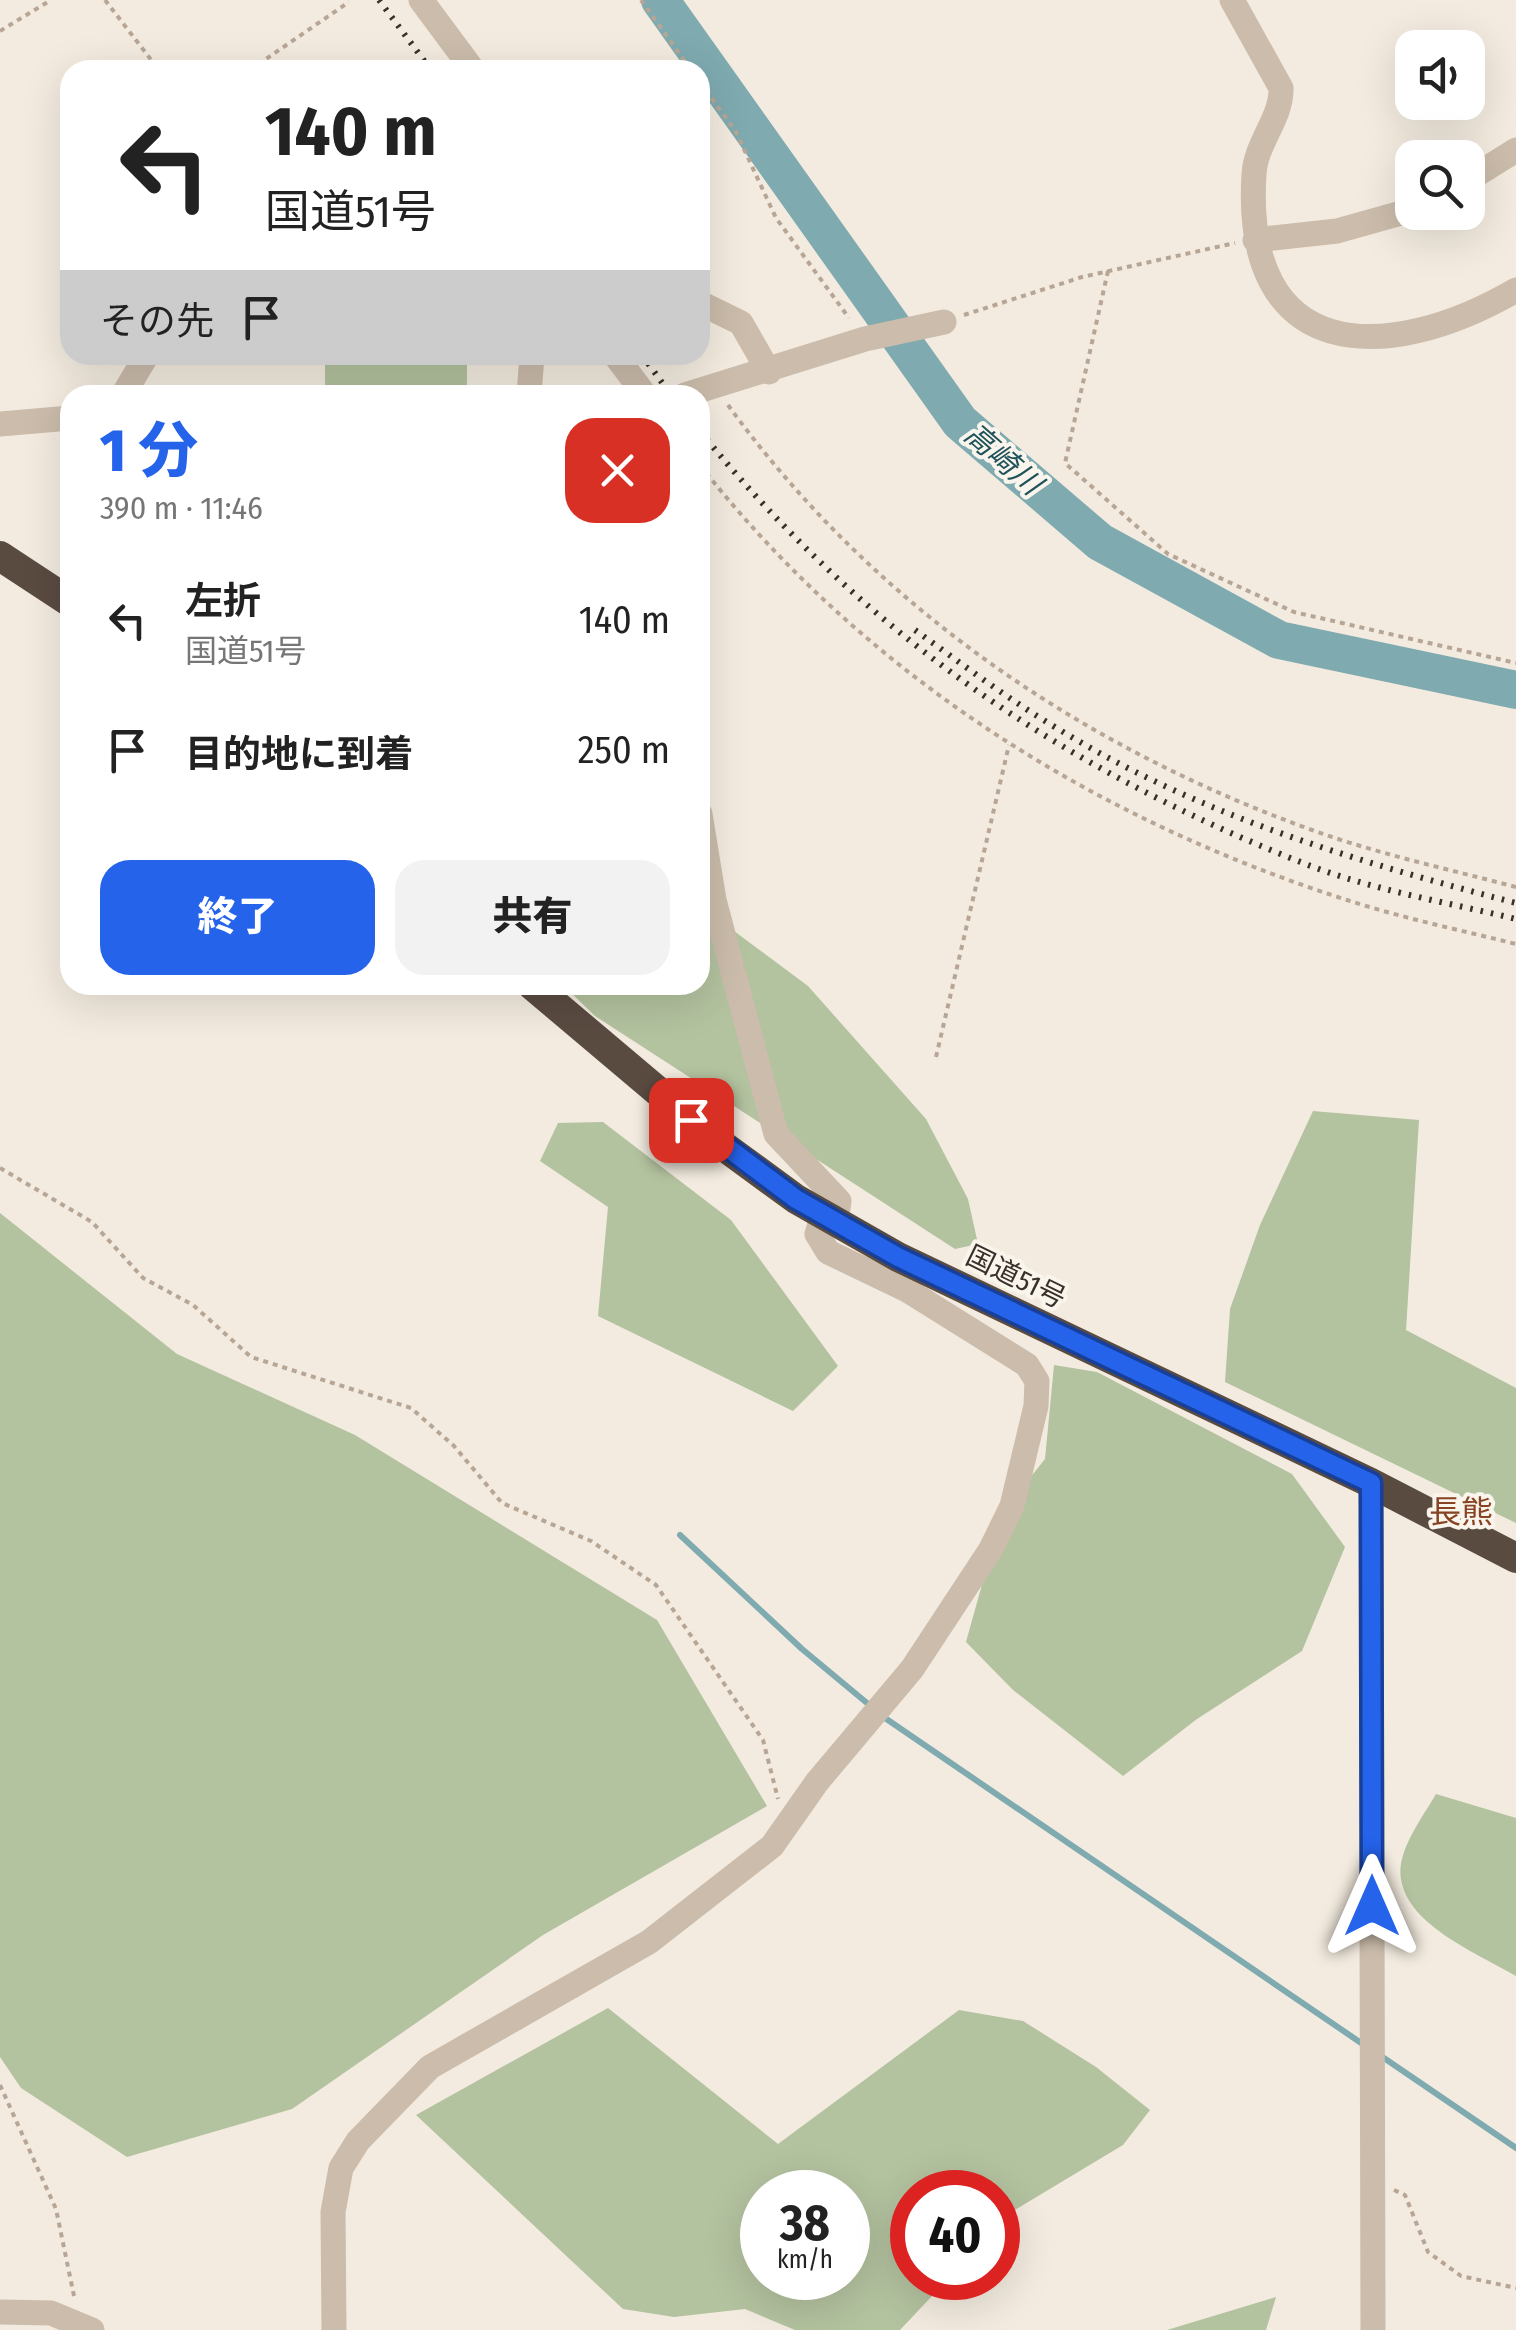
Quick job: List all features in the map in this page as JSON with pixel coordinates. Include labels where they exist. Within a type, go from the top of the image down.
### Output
[{"type":"highway","points":[[0,556],[60,595]]},
{"type":"highway","name":"国道51号","points":[[544,995],[718,1142],[829,1218],[898,1257],[1371,1483],[1516,1558]]},
{"type":"street","points":[[421,0],[466,60]]},
{"type":"street","points":[[1232,0],[1281,88],[1282,100],[1264,134],[1254,170],[1254,240],[1293,314],[1317,329],[1371,338],[1429,332],[1471,316],[1516,290]]},
{"type":"street","points":[[1485,169],[1516,150]]},
{"type":"street","points":[[1254,240],[1338,231],[1395,215]]},
{"type":"street","points":[[710,308],[740,324],[768,372]]},
{"type":"street","points":[[710,389],[864,340],[944,322]]},
{"type":"street","points":[[0,424],[60,419]]},
{"type":"street","points":[[334,2330],[333,2212],[340,2168],[358,2140],[430,2067],[649,1942],[772,1846],[785,1823],[912,1669],[991,1549],[1012,1506],[1036,1406],[1036,1381],[1027,1365],[907,1290],[828,1252],[817,1234],[839,1202],[776,1134],[710,875]]},
{"type":"street","points":[[1371,1483],[1372,2330]]},
{"type":"street","points":[[0,2312],[52,2313],[86,2326]]},
{"type":"path","points":[[0,31],[51,0]]},
{"type":"path","points":[[105,0],[151,60]]},
{"type":"path","points":[[641,0],[684,60]]},
{"type":"path","points":[[265,60],[349,2]]},
{"type":"path","points":[[710,96],[736,132],[776,218],[864,340]]},
{"type":"path","points":[[944,322],[1108,271],[1254,240]]},
{"type":"path","points":[[1108,271],[1065,463],[1168,554],[1294,612],[1516,663]]},
{"type":"path","points":[[716,388],[803,501],[840,537],[927,616],[1040,699],[1150,761],[1258,810],[1332,836],[1516,887]]},
{"type":"path","points":[[710,476],[817,594],[935,695],[1108,803],[1196,844],[1347,900],[1516,944]]},
{"type":"path","points":[[936,1057],[1010,745]]},
{"type":"path","points":[[0,1168],[92,1222],[143,1278],[193,1306],[251,1357],[410,1408],[454,1446],[502,1504],[591,1541],[656,1585],[762,1740],[785,1823]]},
{"type":"path","points":[[0,2085],[56,2209],[86,2326]]},
{"type":"path","points":[[1372,2179],[1404,2195],[1428,2252],[1461,2276],[1516,2288]]},
{"type":"green space","points":[[325,365],[467,365],[467,385],[325,385]]},
{"type":"green space","points":[[710,913],[808,986],[926,1119],[968,1199],[978,1244],[955,1249],[595,1016],[573,995],[710,995]]},
{"type":"green space","points":[[1313,1111],[1419,1120],[1406,1330],[1516,1388],[1516,1523],[1225,1382],[1230,1309],[1260,1225]]},
{"type":"green space","points":[[603,1122],[731,1220],[838,1366],[793,1411],[598,1316],[608,1207],[540,1161],[558,1123]]},
{"type":"green space","points":[[0,1213],[177,1354],[355,1435],[657,1620],[767,1806],[543,1935],[292,2109],[127,2157],[21,2088],[0,2057]]},
{"type":"green space","points":[[1054,1365],[1097,1372],[1292,1474],[1345,1547],[1302,1651],[1197,1719],[1123,1776],[1013,1690],[966,1642],[1002,1513],[1045,1459]]},
{"type":"green space","points":[[1436,1794],[1516,1818],[1516,1976],[1447,1937],[1406,1896],[1401,1879],[1403,1857]]},
{"type":"green space","points":[[608,2008],[778,2144],[959,2010],[1023,2021],[1096,2067],[1150,2110],[1123,2145],[1020,2207],[1020,2170],[890,2170],[890,2300],[928,2300],[900,2330],[795,2330],[745,2309],[674,2317],[623,2309],[416,2115]]},
{"type":"green space","points":[[1276,2297],[1266,2330],[1167,2330]]},
{"type":"waterway","name":"高崎川","points":[[660,0],[703,60]]},
{"type":"waterway","name":"高崎川","points":[[710,70],[960,422],[1100,542],[1279,640],[1516,690]]},
{"type":"waterway","points":[[680,1535],[802,1649],[873,1708]]},
{"type":"waterway","points":[[882,1716],[1367,2047]]},
{"type":"waterway","points":[[1381,2056],[1516,2148]]},
{"type":"railway","points":[[379,0],[424,60]]},
{"type":"railway","points":[[649,365],[664,385]]},
{"type":"railway","points":[[710,443],[829,571],[899,632],[1049,738],[1130,784],[1303,863],[1382,888],[1516,919]]},
{"type":"railway","points":[[915,630],[1041,718],[1168,788],[1339,853],[1516,903]]},
{"type":"district","name":"長熊","points":[[1461,1512]]},
{"type":"route","points":[[691,1120],[796,1199],[898,1257],[1371,1483],[1372,1906]]}]
